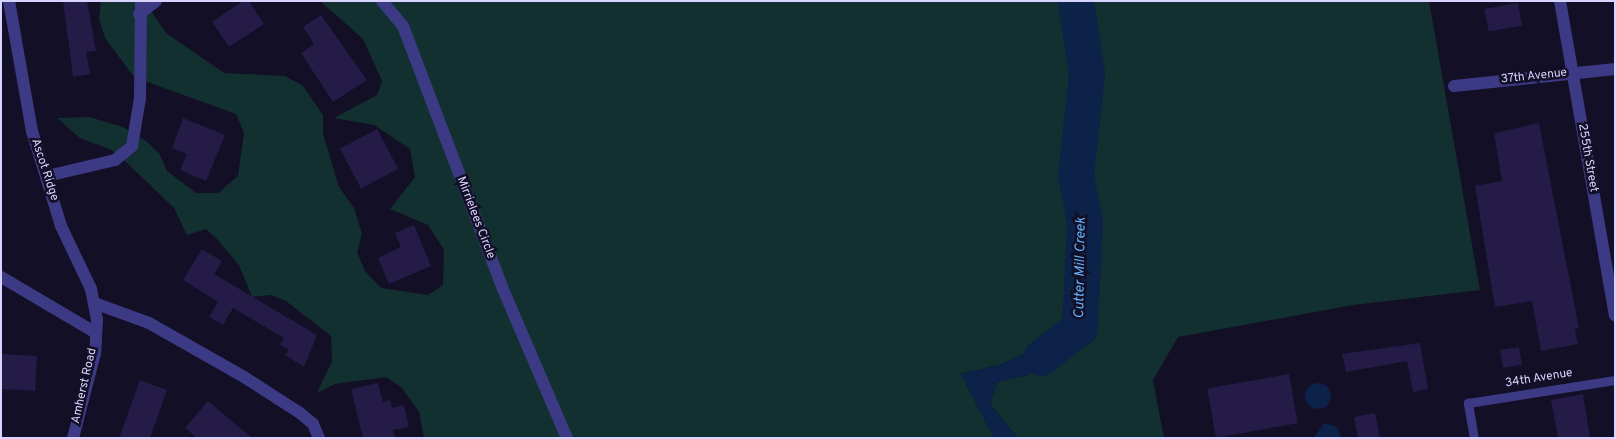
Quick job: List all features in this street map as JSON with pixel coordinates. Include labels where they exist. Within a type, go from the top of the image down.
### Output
[{"type":"street","name":"Ascot Ridge","points":[[9,1],[32,131],[61,226],[94,303],[96,333]]},
{"type":"street","points":[[47,176],[115,160],[132,146],[140,98],[140,8],[156,1]]},
{"type":"street","name":"Mirrielees Circle","points":[[382,1],[403,26],[503,289],[567,438]]},
{"type":"street","name":"255th Street","points":[[1560,1],[1615,315]]},
{"type":"street","name":"37th Avenue","points":[[1454,86],[1572,72],[1615,69]]},
{"type":"street","points":[[1,277],[96,333]]},
{"type":"street","points":[[94,303],[149,323],[244,377],[300,413],[313,424],[318,438]]},
{"type":"street","name":"Amherst Road","points":[[73,438],[96,333]]},
{"type":"lane","name":"34th Avenue","points":[[1474,438],[1468,403],[1615,380]]},
{"type":"green space","points":[[101,1],[144,1],[166,33],[224,73],[285,76],[303,86],[323,115],[323,134],[339,187],[354,208],[362,234],[357,252],[365,271],[381,288],[428,295],[443,285],[444,250],[428,225],[390,209],[415,177],[410,149],[374,125],[334,118],[377,95],[382,81],[363,39],[320,1],[1429,1],[1480,290],[1353,305],[1178,337],[1153,380],[1164,438],[1018,438],[990,404],[997,382],[1028,375],[1078,329],[1002,364],[961,374],[994,438],[424,438],[419,412],[402,388],[386,377],[335,384],[317,393],[332,361],[331,336],[286,301],[271,295],[252,297],[239,265],[216,238],[206,229],[187,235],[174,208],[124,160],[112,150],[80,138],[57,118],[89,117],[123,127],[147,142],[159,153],[167,171],[196,193],[218,193],[238,176],[244,133],[236,114],[134,77],[105,38],[99,19]]},
{"type":"water","points":[[1080,328],[1028,375],[997,382],[990,404],[1018,438],[994,438],[961,374],[1002,364]]},
{"type":"water","points":[[1318,383],[1327,387],[1331,396],[1327,405],[1318,409],[1309,405],[1305,396],[1309,387]]},
{"type":"water","points":[[1324,423],[1337,427],[1341,438],[1314,438]]},
{"type":"building","points":[[63,1],[87,1],[96,51],[86,52],[90,74],[73,77]]},
{"type":"building","points":[[243,1],[249,1],[264,24],[229,47],[212,22]]},
{"type":"building","points":[[1518,3],[1522,26],[1489,32],[1485,9]]},
{"type":"building","points":[[321,15],[367,80],[333,102],[301,53],[314,44],[303,27]]},
{"type":"building","points":[[183,118],[225,135],[206,181],[180,170],[187,154],[172,148]]},
{"type":"building","points":[[1539,123],[1579,328],[1575,329],[1578,344],[1541,351],[1532,301],[1495,307],[1475,186],[1502,181],[1494,133]]},
{"type":"building","points":[[377,129],[398,169],[361,188],[340,149]]},
{"type":"building","points":[[414,225],[431,266],[389,284],[378,258],[401,247],[395,233]]},
{"type":"building","points":[[202,249],[222,261],[214,274],[317,335],[304,367],[285,355],[289,350],[280,345],[284,338],[233,308],[223,325],[209,317],[218,302],[183,280]]},
{"type":"building","points":[[1420,343],[1428,389],[1413,392],[1407,361],[1346,372],[1342,354]]},
{"type":"building","points":[[1519,347],[1522,365],[1503,368],[1500,350]]},
{"type":"building","points":[[1,354],[37,356],[35,391],[1,389]]},
{"type":"building","points":[[1289,374],[1298,423],[1216,438],[1207,388]]},
{"type":"building","points":[[140,380],[167,390],[150,438],[119,438]]},
{"type":"building","points":[[378,383],[383,402],[390,400],[392,408],[404,405],[409,427],[393,430],[395,438],[363,438],[351,389]]},
{"type":"building","points":[[1583,394],[1590,438],[1558,438],[1551,400]]},
{"type":"building","points":[[208,401],[252,438],[197,438],[185,428]]},
{"type":"building","points":[[1375,413],[1380,438],[1358,438],[1354,417]]},
{"type":"waterway","name":"Cutter Mill Creek","points":[[1041,358],[1080,328],[1085,223],[1076,175],[1087,74],[1076,1]]}]
